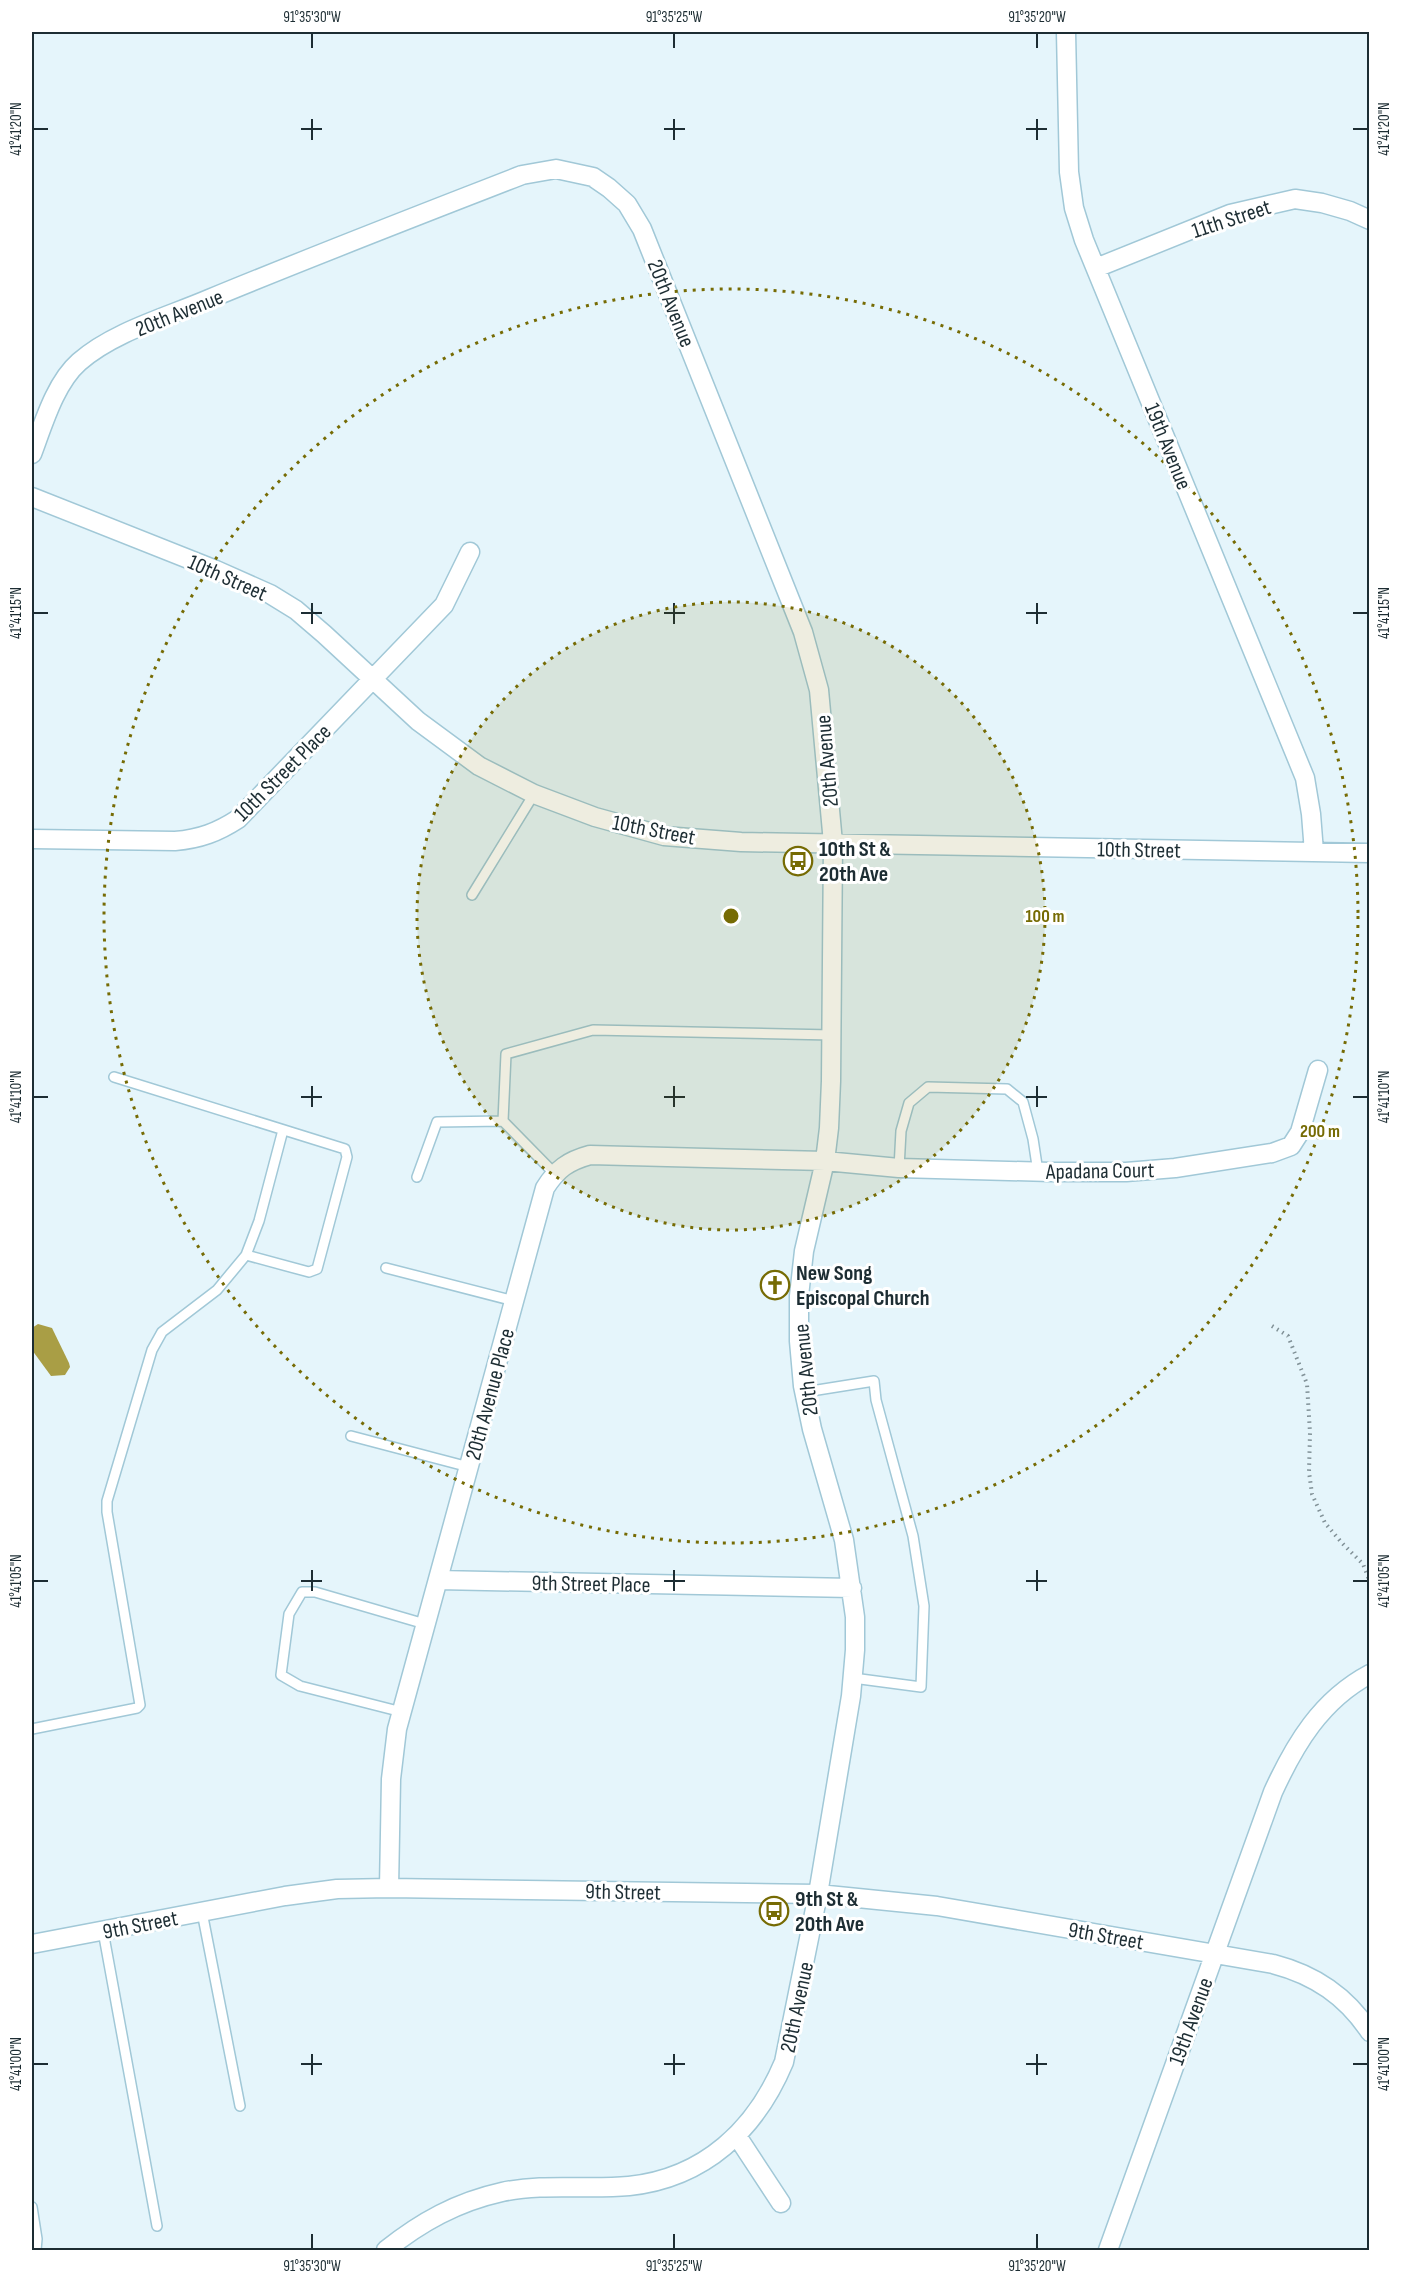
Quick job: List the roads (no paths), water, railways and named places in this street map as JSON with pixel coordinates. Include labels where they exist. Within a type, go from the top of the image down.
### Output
[{"type":"street","name":"19th Avenue","points":[[1066,32],[1069,172],[1074,208],[1096,268],[1305,778],[1314,852]]},
{"type":"street","name":"20th Avenue","points":[[32,454],[49,407],[65,381],[77,363],[104,343],[270,274],[522,175],[556,170],[593,177],[627,204],[642,229],[803,632],[819,690],[833,843],[832,1035],[829,1128],[825,1161],[804,1251],[799,1296],[799,1341],[812,1430],[844,1540],[855,1617],[853,1678],[818,1894],[784,2062],[775,2085],[758,2112],[737,2136],[718,2152],[690,2169],[661,2180],[630,2186],[536,2188],[504,2192],[465,2202],[436,2215],[408,2232],[386,2250]]},
{"type":"street","name":"11th Street","points":[[1096,268],[1230,214],[1295,199],[1322,202],[1370,220]]},
{"type":"street","name":"10th Street","points":[[32,497],[270,594],[296,610],[374,678],[418,722],[479,766],[534,794],[596,817],[664,836],[741,842],[1370,854]]},
{"type":"street","name":"10th Street Place","points":[[32,839],[194,840],[219,831],[238,819],[444,605],[470,552]]},
{"type":"street","name":"Apadana Court","points":[[825,1161],[899,1168],[1126,1172],[1175,1168],[1272,1153],[1291,1146],[1300,1132],[1318,1070]]},
{"type":"street","points":[[554,1173],[573,1160],[590,1155],[825,1161]]},
{"type":"street","name":"20th Avenue Place","points":[[389,1888],[391,1779],[397,1729],[545,1188],[554,1173]]},
{"type":"street","name":"9th Street Place","points":[[438,1580],[852,1588]]},
{"type":"street","name":"19th Avenue","points":[[1108,2250],[1273,1792],[1293,1750],[1308,1727],[1331,1701],[1370,1674]]},
{"type":"street","name":"9th Street","points":[[32,1944],[285,1896],[337,1889],[818,1894],[937,1906],[1214,1953],[1293,1969],[1316,1979],[1340,1996],[1360,2017],[1370,2032]]},
{"type":"street","points":[[737,2136],[781,2203]]},
{"type":"lane","points":[[472,895],[534,794]]},
{"type":"lane","points":[[502,1121],[506,1054],[593,1030],[832,1035]]},
{"type":"lane","points":[[114,1077],[345,1149],[347,1152],[317,1269],[309,1272],[246,1255]]},
{"type":"lane","points":[[899,1168],[901,1131],[909,1104],[928,1088],[1007,1089],[1023,1102],[1033,1139],[1038,1172]]},
{"type":"lane","points":[[417,1177],[437,1122],[502,1121],[554,1173]]},
{"type":"lane","points":[[32,1729],[137,1708],[140,1705],[107,1512],[110,1487],[156,1341],[168,1326],[224,1283],[246,1255],[259,1221],[283,1130]]},
{"type":"lane","points":[[386,1268],[514,1301]]},
{"type":"lane","points":[[805,1392],[874,1381],[876,1400],[913,1536],[924,1606],[921,1687],[853,1678]]},
{"type":"lane","points":[[351,1436],[469,1467]]},
{"type":"lane","points":[[402,1712],[300,1686],[281,1675],[289,1614],[302,1592],[315,1592],[425,1624]]},
{"type":"lane","points":[[202,1912],[240,2106]]},
{"type":"lane","points":[[103,1931],[157,2226]]},
{"type":"lane","points":[[32,2207],[37,2239],[36,2250]]},
{"type":"place","name":"10th St & 20th Ave","points":[[798,861]]},
{"type":"place","name":"New Song Episcopal Church","points":[[775,1285]]},
{"type":"place","name":"9th St & 20th Ave","points":[[774,1911]]}]
